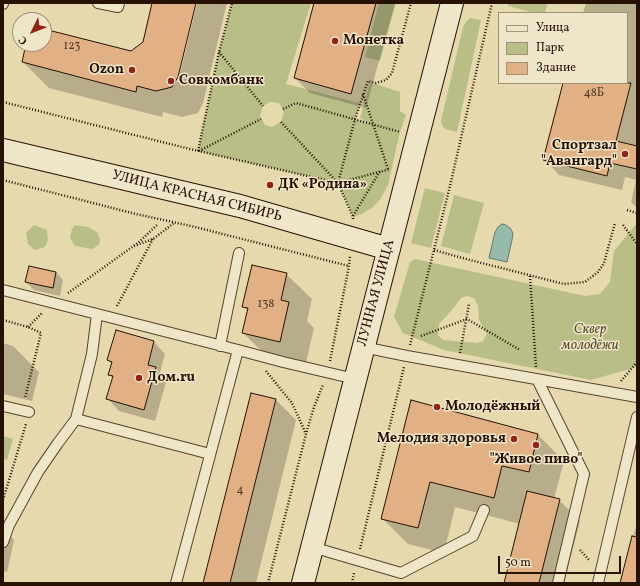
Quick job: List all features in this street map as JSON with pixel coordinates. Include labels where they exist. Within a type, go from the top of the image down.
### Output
[{"type":"street","name":"ЛУННАЯ УЛИЦА","points":[[303,583],[452,3]]},
{"type":"street","name":"УЛИЦА КРАСНАЯ СИБИРЬ","points":[[3,150],[240,206],[352,227],[389,249]]},
{"type":"lane","points":[[98,3],[118,7],[119,3]]},
{"type":"lane","points":[[220,346],[239,253]]},
{"type":"lane","points":[[3,290],[355,379]]},
{"type":"lane","points":[[3,542],[9,526],[38,472],[76,419],[92,354],[97,314]]},
{"type":"lane","points":[[363,346],[407,356],[632,396],[637,389]]},
{"type":"lane","points":[[176,583],[238,350]]},
{"type":"lane","points":[[537,379],[584,474],[558,583]]},
{"type":"lane","points":[[3,406],[25,411]]},
{"type":"lane","points":[[598,583],[637,418]]},
{"type":"lane","points":[[76,419],[210,454]]},
{"type":"lane","points":[[312,547],[401,573],[473,536],[484,510]]},
{"type":"path","points":[[198,151],[219,52],[232,3]]},
{"type":"path","points":[[338,183],[355,119],[368,81],[376,83],[386,80],[392,74],[411,3]]},
{"type":"path","points":[[352,583],[450,186],[492,3]]},
{"type":"path","points":[[219,52],[263,106]]},
{"type":"path","points":[[363,94],[388,169]]},
{"type":"path","points":[[3,102],[198,151],[338,183],[410,163]]},
{"type":"path","points":[[283,109],[296,103],[400,132]]},
{"type":"path","points":[[198,151],[261,119]]},
{"type":"path","points":[[268,583],[306,434],[314,408],[328,373],[350,266],[352,227],[338,183],[281,122]]},
{"type":"path","points":[[352,227],[380,171]]},
{"type":"path","points":[[3,180],[350,266]]},
{"type":"path","points":[[627,210],[637,213]]},
{"type":"path","points":[[130,248],[153,239],[175,222]]},
{"type":"path","points":[[434,250],[564,284],[585,282],[598,272],[604,264],[615,223]]},
{"type":"path","points":[[28,327],[53,303],[139,242],[158,224]]},
{"type":"path","points":[[623,225],[637,244]]},
{"type":"path","points":[[110,318],[153,239]]},
{"type":"path","points":[[530,276],[537,379]]},
{"type":"path","points":[[459,358],[469,304]]},
{"type":"path","points":[[421,336],[466,319]]},
{"type":"path","points":[[466,319],[520,350]]},
{"type":"path","points":[[3,320],[28,327],[42,333],[3,500]]},
{"type":"path","points":[[252,353],[292,403],[306,434]]},
{"type":"path","points":[[612,392],[637,362]]},
{"type":"path","points":[[569,540],[601,571]]},
{"type":"green space","points":[[232,3],[311,3],[286,84],[360,103],[355,119],[369,123],[360,118],[370,82],[400,92],[400,111],[406,115],[400,132],[388,185],[381,198],[372,208],[353,217],[338,183],[198,151],[219,52]],"holes":[[[270,102],[278,103],[284,112],[281,122],[272,127],[265,125],[260,116],[263,106]]]},
{"type":"green space","points":[[379,3],[396,3],[380,61],[365,57]]},
{"type":"green space","points":[[508,3],[548,3],[545,12],[530,12],[508,6]]},
{"type":"green space","points":[[470,18],[481,20],[457,132],[445,129],[441,121],[463,27]]},
{"type":"green space","points":[[425,188],[445,193],[431,248],[411,243]]},
{"type":"green space","points":[[454,195],[484,203],[470,254],[441,246]]},
{"type":"green space","name":"Сквер молодёжи","points":[[637,223],[637,367],[591,380],[444,350],[403,333],[394,317],[410,262],[415,259],[585,296],[600,294],[610,282],[614,251]],"holes":[[[467,296],[474,298],[478,305],[479,320],[487,334],[483,341],[477,343],[443,340],[438,335],[439,324],[461,298]]]},
{"type":"green space","points":[[34,225],[47,230],[48,240],[45,247],[35,250],[28,244],[26,233]]},
{"type":"green space","points":[[75,225],[88,227],[97,232],[100,239],[99,245],[92,249],[75,246],[70,238],[72,229]]},
{"type":"green space","points":[[3,436],[13,439],[7,460],[3,459]]},
{"type":"shaded area","points":[[502,224],[510,228],[513,233],[507,262],[489,258],[495,232]]},
{"type":"building","points":[[152,3],[196,3],[178,77],[172,87],[156,91],[137,86],[136,92],[22,62],[24,52],[52,52],[52,31],[131,51],[143,42]]},
{"type":"building","name":"Монетка","points":[[314,3],[376,3],[351,94],[294,78]]},
{"type":"building","points":[[631,83],[616,141],[637,146],[637,169],[610,163],[607,176],[543,160],[563,84]]},
{"type":"building","points":[[252,265],[287,273],[281,300],[289,302],[280,342],[242,333],[248,308],[242,307]]},
{"type":"building","points":[[29,266],[56,272],[53,288],[25,282]]},
{"type":"building","points":[[116,330],[154,341],[148,365],[156,367],[144,410],[106,399],[113,376],[108,375],[112,362],[107,360]]},
{"type":"building","points":[[251,393],[276,399],[230,583],[203,583]]},
{"type":"building","points":[[411,400],[538,434],[529,472],[502,466],[494,498],[430,482],[418,528],[381,519]]},
{"type":"building","points":[[527,491],[560,499],[539,583],[504,583]]},
{"type":"building","points":[[632,536],[637,537],[637,583],[620,583]]},
{"type":"place","name":"Монетка","points":[[335,41]]},
{"type":"place","name":"Ozon","points":[[132,70]]},
{"type":"place","name":"Совкомбанк","points":[[171,81]]},
{"type":"place","name":"Спортзал \"Авангард\"","points":[[625,154]]},
{"type":"place","name":"ДК «Родина»","points":[[270,185]]},
{"type":"place","name":"Дом.ru","points":[[139,378]]},
{"type":"place","name":"Молодёжный","points":[[437,407]]},
{"type":"place","name":"Мелодия здоровья","points":[[514,439]]},
{"type":"place","name":"\"Живое пиво\"","points":[[536,445]]}]
